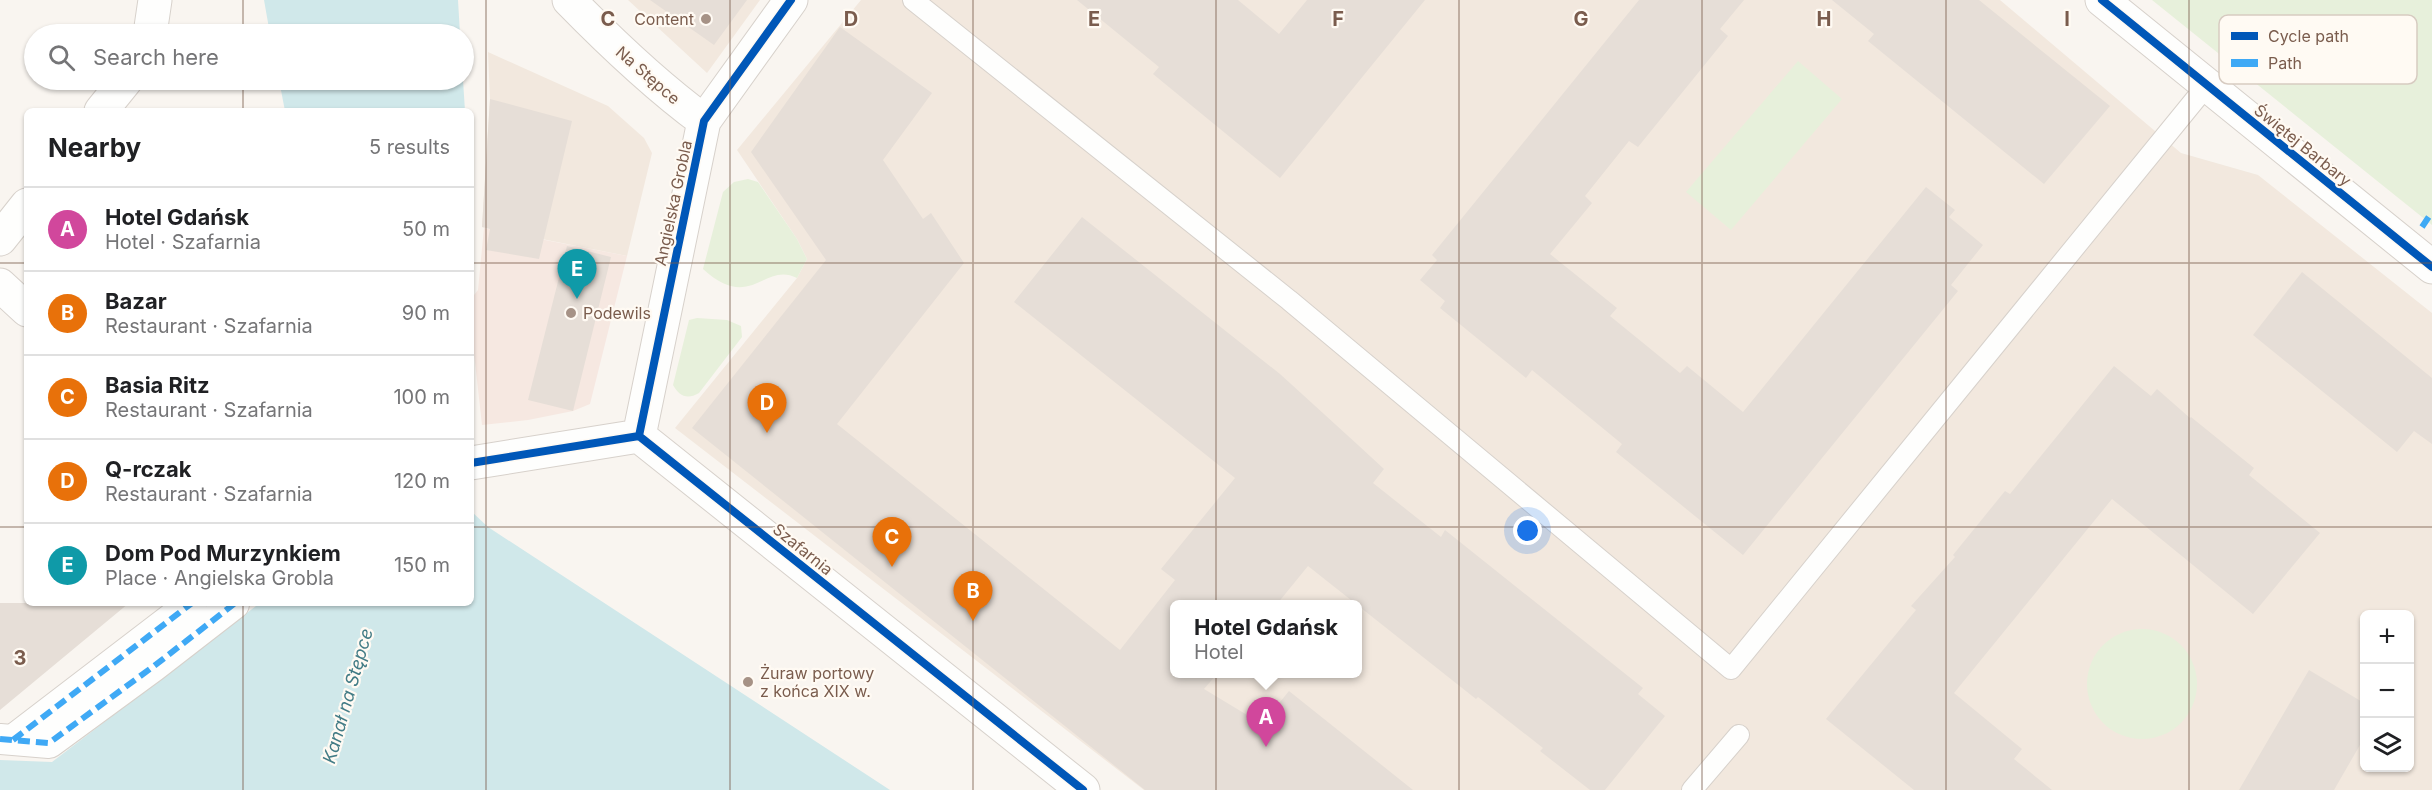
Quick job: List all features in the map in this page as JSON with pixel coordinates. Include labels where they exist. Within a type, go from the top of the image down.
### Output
[{"type":"street","points":[[151,24],[155,0]]},
{"type":"street","name":"Na Stępce","points":[[569,0],[608,41],[664,92],[704,121]]},
{"type":"street","name":"Angielska Grobla","points":[[639,436],[704,121],[790,0]]},
{"type":"street","name":"Świętej Barbary","points":[[2102,0],[2432,267]]},
{"type":"street","points":[[103,108],[118,90]]},
{"type":"street","points":[[0,239],[24,209]]},
{"type":"street","points":[[0,285],[24,307]]},
{"type":"street","points":[[474,463],[639,436]]},
{"type":"street","name":"Szafarnia","points":[[639,436],[1083,790]]},
{"type":"street","points":[[6,740],[188,606]]},
{"type":"street","points":[[6,740],[49,743],[231,606]]},
{"type":"lane","points":[[913,0],[1289,300],[1731,669],[2207,84]]},
{"type":"lane","points":[[1692,790],[1739,735]]},
{"type":"shaded area","points":[[628,0],[760,0],[707,73]]},
{"type":"shaded area","points":[[861,0],[2000,0],[2181,153],[2258,175],[2432,313],[2432,790],[1144,790],[675,428],[797,278],[807,259],[797,239],[737,150]]},
{"type":"shaded area","points":[[488,52],[608,106],[644,138],[652,153],[627,256],[482,227],[490,99]]},
{"type":"shaded area","points":[[484,228],[627,256],[590,404],[573,411],[528,420],[482,425],[474,353],[474,295],[478,290]]},
{"type":"green space","points":[[2152,0],[2432,0],[2432,225],[2257,84],[2417,84],[2417,15],[2219,15],[2219,54]]},
{"type":"green space","points":[[1798,61],[1842,99],[1731,230],[1686,192]]},
{"type":"green space","points":[[748,179],[758,182],[797,239],[807,259],[797,278],[785,275],[775,276],[745,287],[733,287],[719,281],[703,269],[723,192],[734,182]]},
{"type":"green space","points":[[697,318],[727,320],[741,326],[742,337],[699,393],[687,396],[678,392],[673,385],[689,320]]},
{"type":"green space","points":[[2142,629],[2163,633],[2181,645],[2193,663],[2197,684],[2193,705],[2181,723],[2163,735],[2142,739],[2121,735],[2103,723],[2091,705],[2087,684],[2091,663],[2103,645],[2121,633]]},
{"type":"water","points":[[264,0],[458,0],[459,24],[268,24]]},
{"type":"water","points":[[281,90],[464,90],[465,108],[284,108]]},
{"type":"water","name":"Kanał na Stępce","points":[[474,514],[488,527],[890,790],[0,790],[0,760],[52,762],[256,606],[474,606]]},
{"type":"building","points":[[650,0],[747,0],[714,45]]},
{"type":"building","points":[[1077,0],[1238,0],[1279,34],[1307,0],[1425,0],[1280,178],[1153,74],[1159,67]]},
{"type":"building","points":[[1639,0],[1744,0],[1720,29],[1728,36],[1638,147],[1629,141],[1585,196],[1592,203],[1550,254],[1617,308],[1610,316],[1680,373],[1687,366],[1743,412],[1926,187],[1955,210],[1949,217],[1983,245],[1951,285],[1958,291],[1743,555],[1616,452],[1622,444],[1532,370],[1526,378],[1440,308],[1445,301],[1420,280],[1437,260],[1432,255]]},
{"type":"building","points":[[1832,0],[1979,0],[2110,106],[2044,184],[1868,41],[1874,34]]},
{"type":"building","points":[[840,27],[932,93],[883,160],[923,219],[931,213],[964,263],[837,424],[1120,650],[1175,580],[1161,569],[1235,478],[1014,302],[1082,217],[1280,374],[1358,445],[1384,469],[1373,483],[1441,537],[1445,530],[1643,688],[1638,694],[1665,716],[1605,790],[1590,790],[1540,751],[1543,748],[1478,697],[1476,699],[1362,609],[1362,600],[1351,600],[1308,566],[1280,600],[1170,600],[1170,678],[1214,678],[1204,689],[1262,724],[1289,691],[1413,790],[1145,790],[692,428],[826,260],[751,152]]},
{"type":"building","points":[[490,99],[572,121],[539,259],[486,250],[490,229],[482,227]]},
{"type":"building","points":[[567,246],[611,257],[573,411],[528,400]]},
{"type":"building","points":[[2302,272],[2432,378],[2432,444],[2414,431],[2397,452],[2253,335]]},
{"type":"building","points":[[2114,366],[2151,396],[2157,389],[2254,468],[2249,475],[2320,533],[2253,614],[2112,499],[1954,693],[2022,749],[2014,759],[2052,790],[1914,790],[1826,719],[1916,610],[1911,606],[1955,557],[1953,555],[2005,491],[2010,494]]},
{"type":"building","points":[[0,603],[24,603],[24,606],[125,606],[0,710]]},
{"type":"building","points":[[2309,670],[2360,701],[2360,745],[2334,790],[2239,790]]},
{"type":"marked path","points":[[2422,227],[2432,212]]},
{"type":"marked path","points":[[13,740],[188,606]]},
{"type":"marked path","points":[[0,739],[49,743],[231,606]]},
{"type":"cycle path","points":[[639,436],[704,121],[791,0]]},
{"type":"cycle path","points":[[2102,0],[2432,267]]},
{"type":"cycle path","points":[[474,463],[639,436],[1083,790]]},
{"type":"place","name":"Content","points":[[706,19]]},
{"type":"place","name":"Dom Pod Murzynkiem","points":[[577,299]]},
{"type":"place","name":"Podewils","points":[[571,313]]},
{"type":"place","name":"Q-rczak","points":[[767,433]]},
{"type":"place","name":"Basia Ritz","points":[[892,567]]},
{"type":"place","name":"Bazar","points":[[973,621]]},
{"type":"place","name":"Żuraw portowy z końca XIX w.","points":[[748,682]]},
{"type":"place","name":"Hotel Gdańsk","points":[[1266,747]]}]
